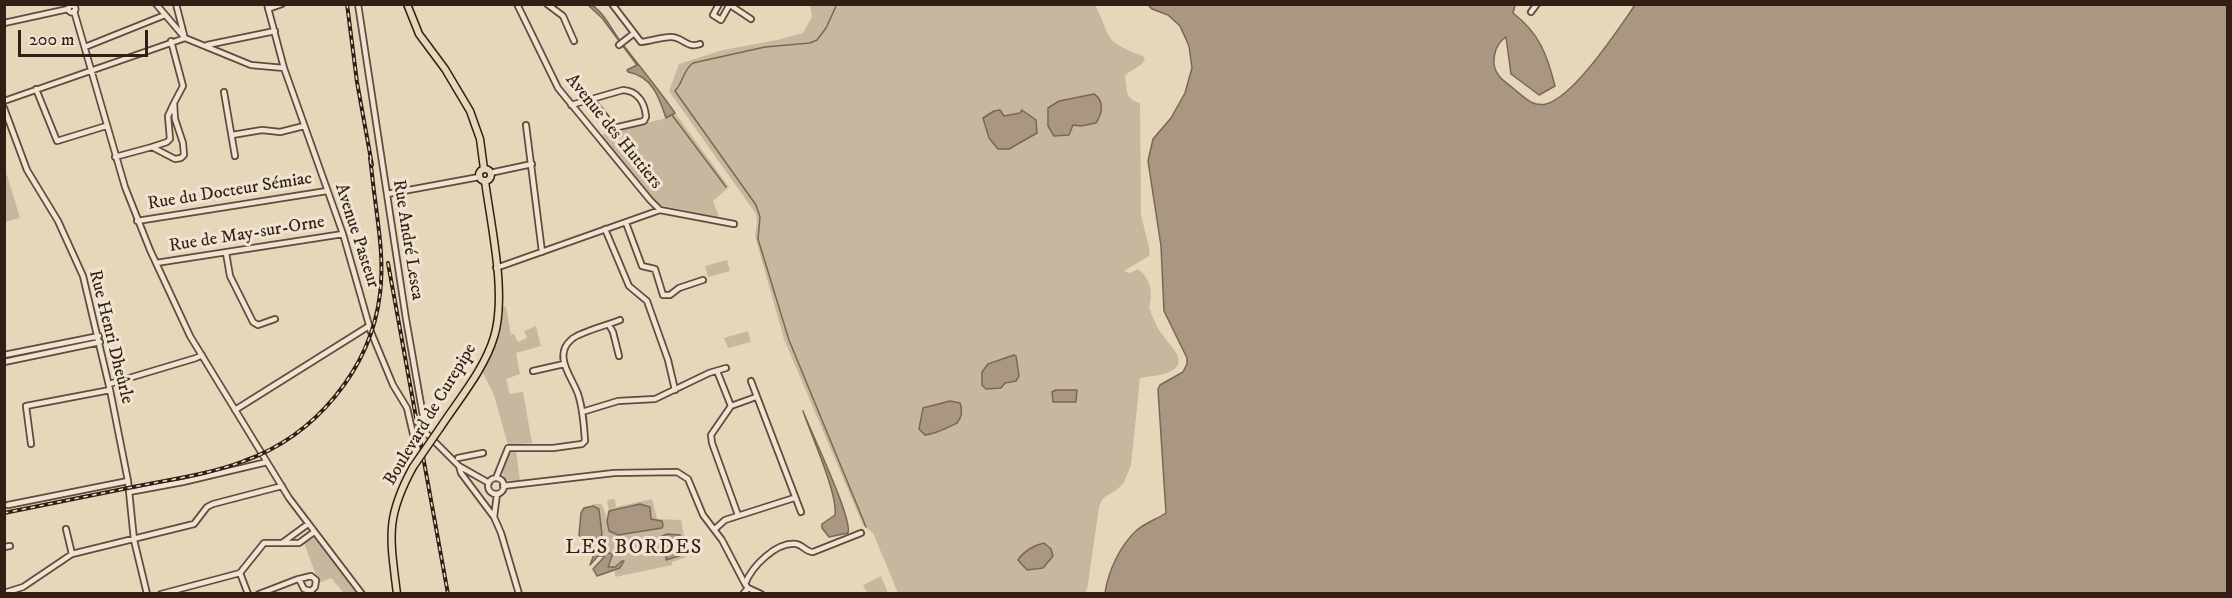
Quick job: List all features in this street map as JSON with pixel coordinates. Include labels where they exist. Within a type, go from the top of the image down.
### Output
[{"type":"main road","points":[[406,4],[419,34],[445,69],[470,111],[490,178],[482,179],[480,171],[487,171]]},
{"type":"main road","name":"Boulevard de Curepipe","points":[[397,594],[391,523],[400,490],[412,466],[482,364],[494,338],[501,306],[482,179]]},
{"type":"street","points":[[156,4],[185,38],[251,65],[284,68]]},
{"type":"street","points":[[176,4],[185,38]]},
{"type":"street","points":[[268,7],[282,4]]},
{"type":"street","name":"Rue André Lesca","points":[[358,4],[426,434],[459,466],[489,483]]},
{"type":"street","name":"Avenue des Huttiers","points":[[517,4],[558,88],[660,210]]},
{"type":"street","points":[[547,4],[563,16],[574,41]]},
{"type":"street","points":[[612,4],[641,42],[675,37],[690,46],[700,44]]},
{"type":"street","points":[[1531,12],[1537,4]]},
{"type":"street","points":[[726,12],[717,5],[713,15],[721,20],[726,12],[730,5],[752,19]]},
{"type":"street","name":"Avenue Pasteur","points":[[268,7],[284,68],[343,234],[369,326],[393,385],[407,408],[413,434]]},
{"type":"street","points":[[4,23],[71,8],[92,69],[115,157],[137,221],[156,263],[202,355],[267,462],[308,524],[362,594]]},
{"type":"street","points":[[85,47],[165,15]]},
{"type":"street","points":[[206,46],[275,32]]},
{"type":"street","points":[[619,45],[633,34]]},
{"type":"street","points":[[4,101],[185,38]]},
{"type":"street","points":[[115,157],[152,147],[170,139],[167,122],[183,86],[171,41]]},
{"type":"street","points":[[36,89],[57,141],[106,126]]},
{"type":"street","points":[[571,105],[591,99],[628,90],[639,97],[645,108],[646,117],[644,121],[614,128],[591,99]]},
{"type":"street","points":[[224,92],[234,156]]},
{"type":"street","points":[[152,147],[175,159],[181,159],[184,155],[183,143],[175,119],[174,104]]},
{"type":"street","name":"Rue Henri Dheûrle","points":[[4,108],[27,170],[58,221],[83,276],[109,384],[128,481],[134,540],[147,594]]},
{"type":"street","points":[[526,125],[542,252]]},
{"type":"street","points":[[232,135],[262,130],[280,132],[304,126]]},
{"type":"street","points":[[487,171],[532,164]]},
{"type":"street","points":[[387,194],[482,179]]},
{"type":"street","name":"Rue du Docteur Sémiac","points":[[137,221],[327,191]]},
{"type":"street","points":[[496,268],[660,210],[734,224]]},
{"type":"street","points":[[626,223],[642,266],[655,269],[663,295],[670,295],[679,288],[703,280]]},
{"type":"street","points":[[605,229],[629,286],[647,301],[668,360],[675,390]]},
{"type":"street","name":"Rue de May-sur-Orne","points":[[156,263],[226,254],[343,234]]},
{"type":"street","points":[[226,254],[230,276],[253,322],[258,325],[276,320]]},
{"type":"street","points":[[489,490],[489,483],[496,478],[508,448],[553,448],[582,444],[585,441],[582,411],[578,394],[564,364],[564,351],[572,339],[620,320]]},
{"type":"street","points":[[609,325],[619,356]]},
{"type":"street","points":[[235,410],[369,326]]},
{"type":"street","points":[[4,355],[99,339]]},
{"type":"street","points":[[4,362],[99,339]]},
{"type":"street","points":[[109,384],[186,362],[202,355]]},
{"type":"street","points":[[533,371],[564,364]]},
{"type":"street","points":[[582,411],[618,401],[651,400],[726,368]]},
{"type":"street","points":[[717,371],[731,406]]},
{"type":"street","points":[[751,381],[801,512]]},
{"type":"street","points":[[31,444],[27,406],[110,390]]},
{"type":"street","points":[[738,515],[711,435],[731,406],[756,397]]},
{"type":"street","points":[[458,458],[483,453]]},
{"type":"street","points":[[129,492],[183,483],[267,462]]},
{"type":"street","name":"Rue André Lesca","points":[[459,466],[461,473],[494,517],[519,594]]},
{"type":"street","points":[[503,486],[614,473],[677,472],[688,479],[703,516],[715,529],[747,586],[761,594]]},
{"type":"street","points":[[489,490],[497,494],[501,492],[502,482],[496,478]]},
{"type":"street","points":[[8,505],[128,481]]},
{"type":"street","points":[[4,593],[23,588],[72,554],[194,524],[207,507],[213,504],[282,486]]},
{"type":"street","points":[[479,497],[489,490]]},
{"type":"street","name":"Rue André Lesca","points":[[494,517],[497,494]]},
{"type":"street","points":[[715,529],[725,520],[794,498]]},
{"type":"street","points":[[282,543],[308,524]]},
{"type":"street","points":[[66,529],[72,554]]},
{"type":"street","points":[[161,594],[240,573],[261,545],[269,542],[298,543],[314,532]]},
{"type":"street","points":[[743,594],[758,562],[772,553],[790,545],[801,545],[807,552],[813,552],[861,533]]},
{"type":"street","points":[[240,573],[248,594]]},
{"type":"street","points":[[259,594],[299,579]]},
{"type":"shaded area","points":[[588,5],[594,7],[602,15],[675,113],[666,118],[657,95],[649,83],[636,74],[628,72],[627,70],[637,65],[602,18]]},
{"type":"shaded area","points":[[810,5],[1095,5],[1110,38],[1145,59],[1142,64],[1125,75],[1127,93],[1132,100],[1140,103],[1141,215],[1150,251],[1149,256],[1124,271],[1130,273],[1138,269],[1146,277],[1151,292],[1149,308],[1158,328],[1179,359],[1175,368],[1166,373],[1140,378],[1131,465],[1123,484],[1103,498],[1099,507],[1087,590],[1084,593],[898,593],[873,533],[863,525],[784,339],[755,236],[756,214],[669,91],[679,64],[723,50],[803,33],[812,17]]},
{"type":"shaded area","points":[[1148,5],[1515,5],[1513,13],[1536,36],[1541,45],[1555,86],[1539,95],[1511,74],[1506,37],[1496,50],[1495,67],[1502,79],[1525,98],[1541,105],[1557,99],[1582,76],[1635,5],[2227,5],[2227,593],[1105,593],[1112,568],[1125,543],[1140,528],[1166,513],[1158,389],[1160,385],[1183,372],[1187,364],[1187,358],[1164,311],[1161,246],[1148,161],[1153,139],[1171,118],[1185,93],[1192,68],[1189,46],[1180,26],[1168,15]]},
{"type":"shaded area","points":[[1094,94],[1101,104],[1100,116],[1096,123],[1073,125],[1069,135],[1054,136],[1048,126],[1048,108],[1059,101]]},
{"type":"shaded area","points":[[1000,110],[1004,116],[1020,113],[1022,110],[1036,120],[1037,133],[1009,149],[998,149],[989,138],[983,118]]},
{"type":"shaded area","points":[[675,113],[729,187],[713,201],[719,217],[659,205],[651,199],[600,135],[666,118]]},
{"type":"shaded area","points":[[5,175],[7,175],[20,218],[5,222]]},
{"type":"shaded area","points":[[727,260],[730,271],[708,277],[705,266]]},
{"type":"shaded area","points":[[503,307],[506,307],[511,335],[514,334],[518,342],[527,338],[524,331],[536,326],[541,346],[516,353],[520,374],[506,379],[510,394],[523,392],[532,443],[508,445],[494,395],[482,371],[498,331]]},
{"type":"shaded area","points":[[748,331],[751,342],[728,348],[724,338]]},
{"type":"shaded area","points":[[1014,355],[1019,376],[1016,381],[1005,383],[1001,388],[986,389],[982,385],[982,372],[988,364]]},
{"type":"shaded area","points":[[1077,390],[1076,402],[1053,402],[1052,392]]},
{"type":"shaded area","points":[[950,401],[960,403],[962,411],[959,421],[925,435],[919,429],[923,408]]},
{"type":"shaded area","points":[[803,411],[838,493],[848,525],[848,533],[829,537],[822,528],[822,524],[835,515],[835,505]]},
{"type":"shaded area","points":[[511,451],[516,451],[520,481],[505,480],[504,465]]},
{"type":"shaded area","points":[[615,499],[616,507],[652,499],[657,519],[681,520],[687,550],[685,551],[681,545],[663,542],[671,558],[685,554],[686,557],[672,562],[672,565],[615,577],[615,570],[620,568],[622,561],[611,568],[608,567],[613,558],[609,552],[586,551],[585,542],[601,537],[602,534],[599,509],[591,507],[593,504],[601,504],[612,533],[618,535],[662,528],[659,521],[651,519],[650,507],[645,505],[630,505],[609,511],[607,500]]},
{"type":"shaded area","points":[[640,504],[650,507],[651,519],[662,521],[662,528],[618,535],[609,531],[607,521],[609,511]]},
{"type":"shaded area","points":[[593,506],[599,509],[602,534],[601,537],[585,542],[579,535],[581,513],[584,508]]},
{"type":"shaded area","points":[[667,534],[680,535],[685,554],[666,560],[667,546],[658,538]]},
{"type":"shaded area","points":[[313,538],[356,593],[344,593],[331,578],[319,583],[304,543]]},
{"type":"shaded area","points":[[1044,543],[1051,549],[1053,556],[1043,568],[1027,570],[1018,560],[1029,549]]},
{"type":"shaded area","points":[[598,551],[613,554],[608,567],[615,567],[624,561],[620,568],[597,576],[593,569],[605,556],[598,556],[590,565]]},
{"type":"shaded area","points":[[881,576],[888,593],[867,593],[863,585]]},
{"type":"waterway","points":[[837,4],[826,28],[817,40],[810,43],[765,47],[693,63],[687,69],[675,91],[756,205],[760,217],[758,239],[789,340],[866,527]]},
{"type":"waterway","points":[[672,115],[726,187]]},
{"type":"railway","points":[[347,4],[357,82],[372,165]]},
{"type":"railway","points":[[4,513],[231,466],[270,450],[294,435],[316,417],[352,373],[365,348],[380,294],[381,258],[370,158]]},
{"type":"railway","points":[[388,263],[448,594]]},
{"type":"district","name":"LES BORDES","points":[[634,549]]}]
